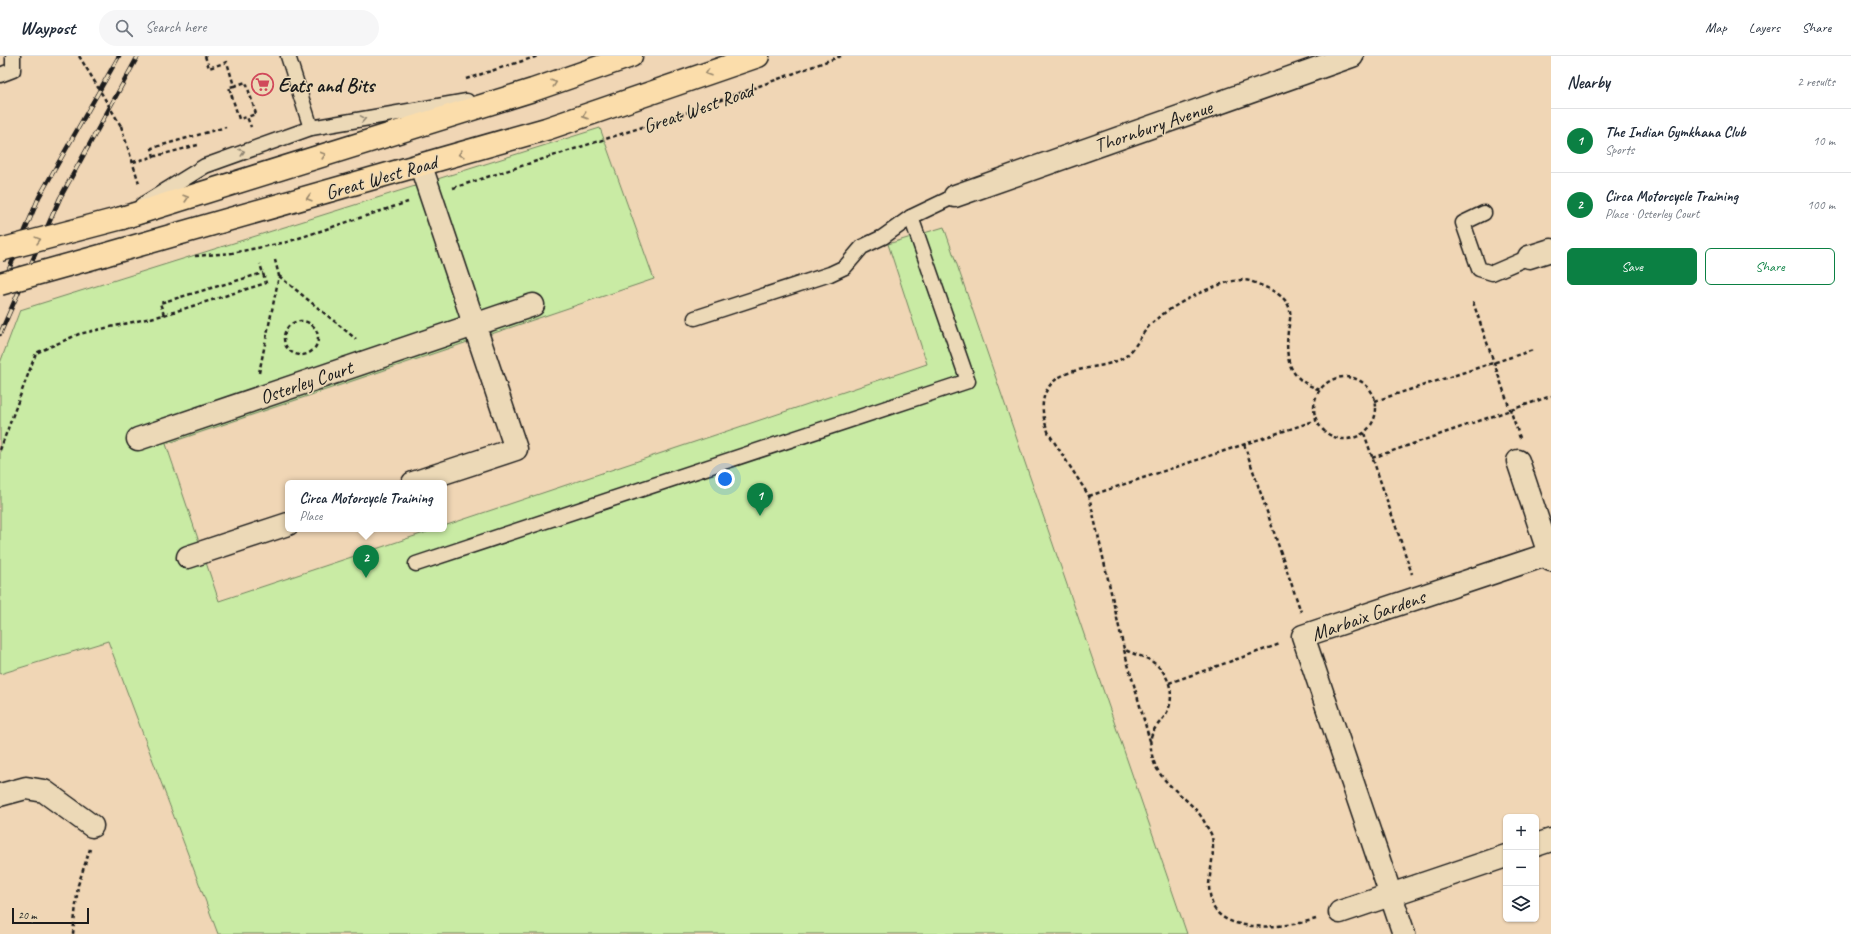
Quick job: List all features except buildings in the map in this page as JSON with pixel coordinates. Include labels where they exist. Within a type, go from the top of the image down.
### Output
[{"type":"highway","name":"Great West Road","points":[[0,250],[122,218],[533,90],[631,56]]},
{"type":"highway","name":"Great West Road","points":[[0,284],[421,166],[546,129],[758,56]]},
{"type":"street","name":"Thornbury Avenue","points":[[955,196],[1352,56]]},
{"type":"street","points":[[421,166],[516,449],[422,480]]},
{"type":"street","points":[[1529,257],[1551,250]]},
{"type":"street","name":"Osterley Court","points":[[138,439],[533,305]]},
{"type":"street","points":[[1518,461],[1550,557]]},
{"type":"street","points":[[188,557],[285,525]]},
{"type":"street","name":"Marbaix Gardens","points":[[1404,934],[1306,636],[1420,597],[1550,557]]},
{"type":"street","points":[[0,795],[26,788],[44,791],[92,826]]},
{"type":"street","points":[[1539,844],[1551,840]]},
{"type":"street","points":[[1340,912],[1503,857]]},
{"type":"lane","points":[[0,75],[13,70],[13,56]]},
{"type":"lane","points":[[288,56],[311,128]]},
{"type":"lane","points":[[122,218],[205,166],[311,128],[533,90]]},
{"type":"lane","points":[[695,318],[830,274],[845,267],[862,247],[883,237],[911,217],[955,196]]},
{"type":"lane","points":[[1484,213],[1463,224],[1479,269],[1492,273],[1529,257]]},
{"type":"lane","points":[[416,564],[968,381],[911,217]]},
{"type":"path","points":[[79,56],[121,126],[142,190]]},
{"type":"path","name":"Great West Road","points":[[189,257],[232,253],[287,242],[680,115],[841,56]]},
{"type":"path","points":[[206,57],[209,68],[227,62],[234,86]]},
{"type":"path","points":[[246,82],[256,114],[247,117],[239,119],[230,87],[246,82]]},
{"type":"path","points":[[247,117],[258,147]]},
{"type":"path","points":[[154,157],[152,148],[226,127]]},
{"type":"path","points":[[132,162],[204,143]]},
{"type":"path","points":[[253,400],[279,276],[275,260]]},
{"type":"path","points":[[0,450],[36,353],[79,334],[164,315],[266,283],[260,264]]},
{"type":"path","points":[[164,315],[160,303],[263,273]]},
{"type":"path","points":[[279,276],[379,357]]},
{"type":"path","points":[[1219,919],[1215,913],[1209,888],[1212,837],[1200,816],[1166,783],[1157,769],[1152,756],[1150,742],[1124,649],[1089,496],[1049,434],[1044,423],[1042,409],[1044,397],[1049,387],[1066,374],[1123,358],[1132,350],[1152,322],[1172,308],[1197,294],[1236,280],[1247,280],[1266,288],[1285,300],[1290,308],[1288,344],[1290,368],[1296,377],[1321,390]]},
{"type":"path","points":[[1473,302],[1525,452],[1518,461]]},
{"type":"path","points":[[298,321],[304,321],[313,326],[318,336],[315,347],[306,353],[301,354],[290,351],[285,342],[284,336],[289,326],[298,321]]},
{"type":"path","points":[[1375,401],[1533,350]]},
{"type":"path","points":[[1343,377],[1363,383],[1371,391],[1375,401],[1376,411],[1373,422],[1364,433],[1358,437],[1338,439],[1322,429],[1317,420],[1314,411],[1315,401],[1321,390],[1333,380],[1343,377]]},
{"type":"path","points":[[1372,458],[1551,396]]},
{"type":"path","points":[[1089,496],[1317,420]]},
{"type":"path","points":[[1364,433],[1420,597]]},
{"type":"path","points":[[1169,683],[1306,636],[1244,444]]},
{"type":"path","points":[[1124,649],[1154,662],[1164,672],[1169,683],[1171,703],[1166,714],[1152,734],[1150,742]]},
{"type":"path","points":[[73,934],[78,885],[91,845],[92,826]]},
{"type":"path","points":[[1275,930],[1340,912]]},
{"type":"green space","points":[[600,128],[654,279],[166,444],[219,601],[427,532],[447,532],[447,525],[927,364],[888,244],[944,227],[1187,934],[218,934],[108,641],[0,674],[0,363],[20,310]]},
{"type":"railway","points":[[0,291],[39,197],[119,56]]},
{"type":"railway","points":[[0,334],[60,198],[138,56]]},
{"type":"place","name":"Eats and Bits","points":[[262,85]]},
{"type":"place","name":"The Indian Gymkhana Club","points":[[760,516]]},
{"type":"place","name":"Circa Motorcycle Training","points":[[366,578]]}]
